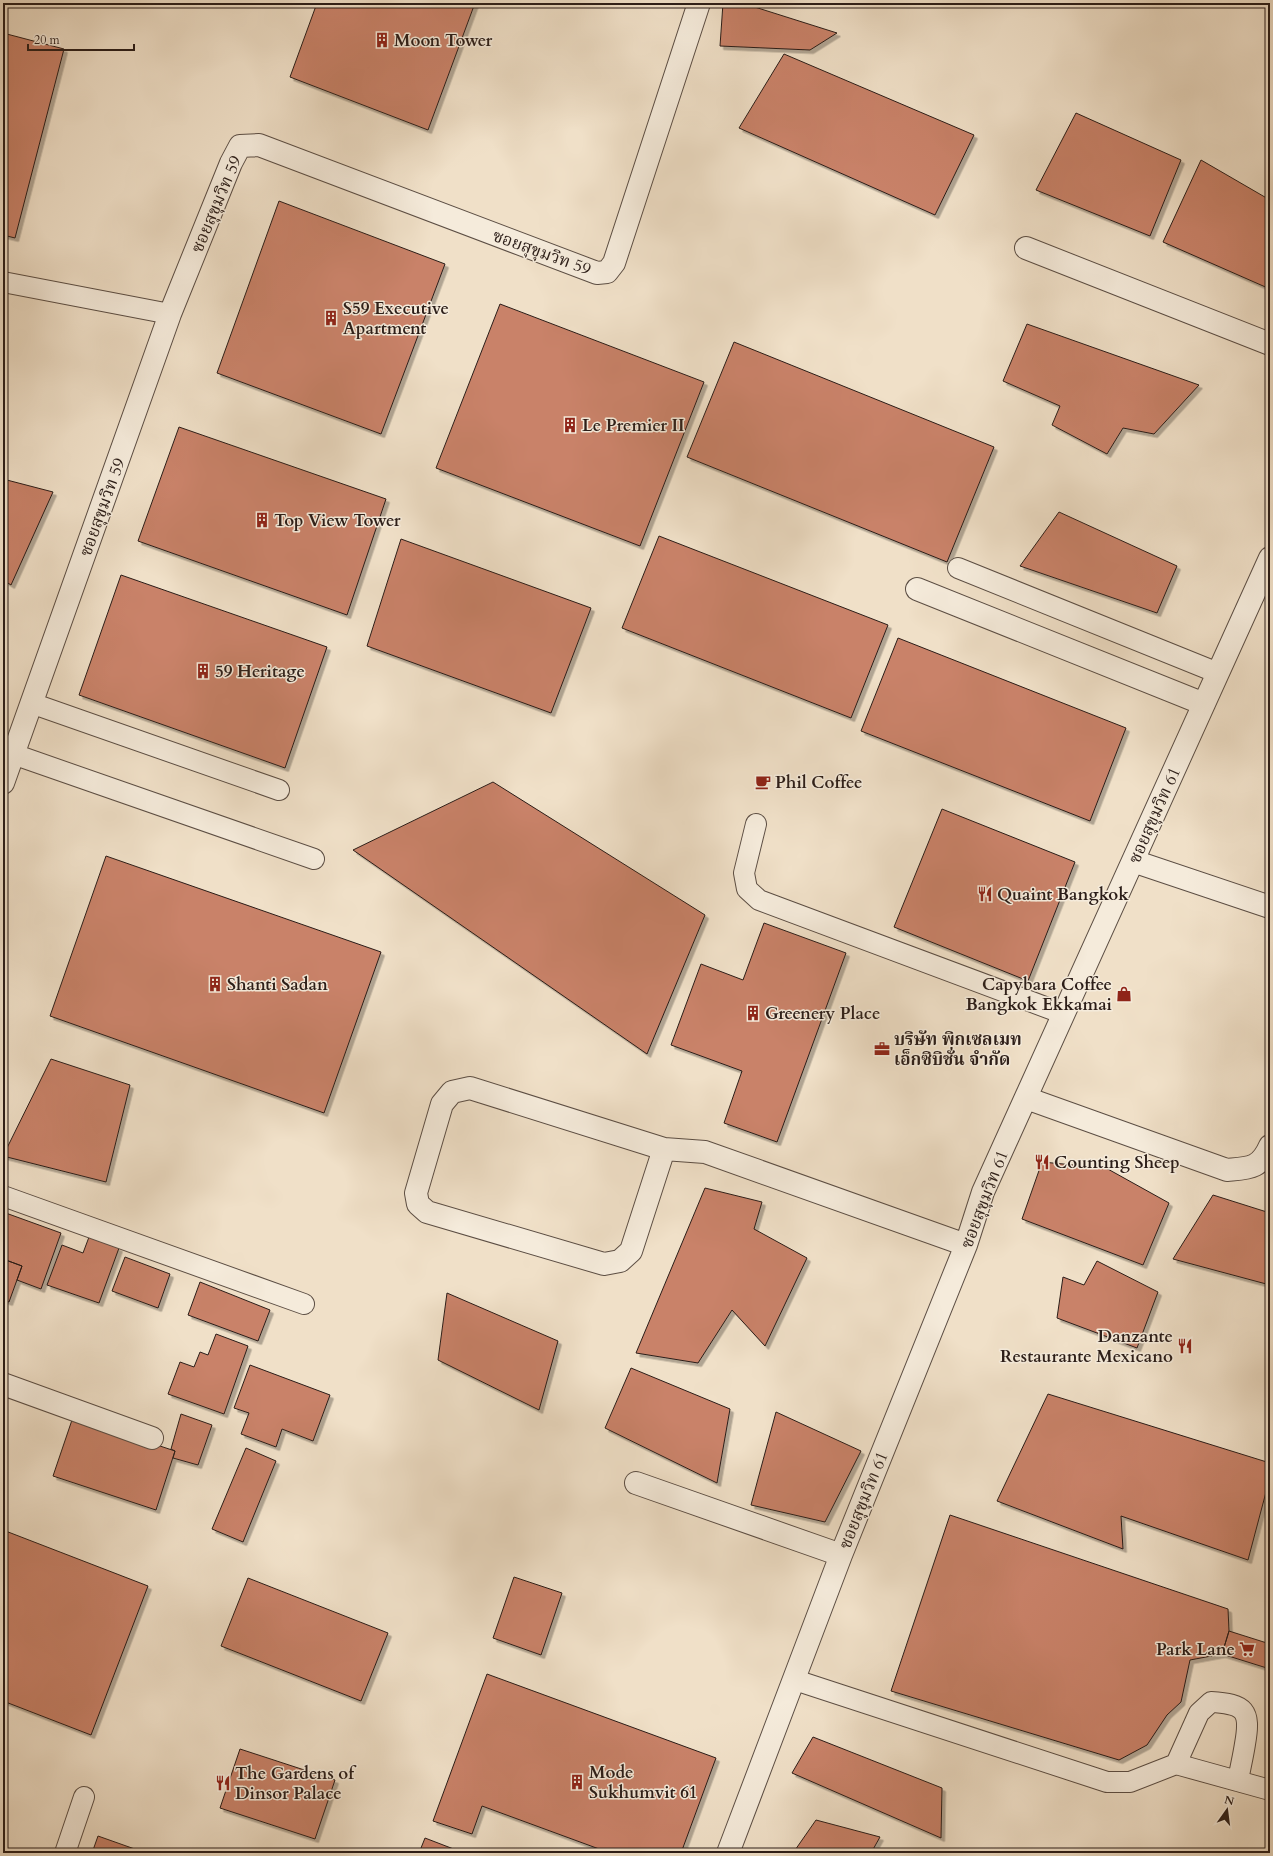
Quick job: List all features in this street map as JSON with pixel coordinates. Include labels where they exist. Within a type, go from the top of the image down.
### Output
[{"type":"street","name":"ซอยสุขุมวิท 59","points":[[3,783],[170,314],[231,163],[240,146],[259,145],[597,273],[607,272],[614,263],[699,3]]},
{"type":"street","points":[[1026,248],[1270,344]]},
{"type":"street","name":"ซอยสุขุมวิท 61","points":[[728,1853],[795,1680],[840,1555],[966,1245],[984,1192],[1270,558]]},
{"type":"street","points":[[917,589],[1204,704]]},
{"type":"street","points":[[1133,861],[1270,907]]},
{"type":"street","points":[[664,1149],[631,1251],[620,1261],[604,1264],[427,1212],[418,1204],[416,1193],[442,1104],[452,1092],[470,1088],[664,1149],[705,1152],[966,1245]]},
{"type":"street","points":[[1026,1098],[1227,1170],[1251,1168],[1266,1156],[1270,1146]]},
{"type":"street","points":[[3,1384],[152,1438]]},
{"type":"street","points":[[636,1483],[840,1555]]},
{"type":"lane","points":[[3,282],[170,314]]},
{"type":"lane","points":[[958,568],[1218,673]]},
{"type":"lane","points":[[31,703],[279,790]]},
{"type":"lane","points":[[13,754],[314,859]]},
{"type":"lane","points":[[756,824],[744,873],[746,889],[759,900],[1064,1014]]},
{"type":"lane","points":[[3,1196],[304,1304]]},
{"type":"lane","points":[[795,1680],[1107,1782],[1130,1782],[1176,1764],[1270,1790]]},
{"type":"lane","points":[[1176,1764],[1199,1713],[1211,1702],[1227,1703],[1239,1708],[1246,1715],[1248,1726],[1238,1781]]},
{"type":"lane","points":[[65,1853],[84,1797]]},
{"type":"building","name":"Moon Tower","points":[[317,3],[475,3],[428,130],[290,77]]},
{"type":"building","points":[[723,3],[742,3],[837,33],[810,50],[720,46]]},
{"type":"building","points":[[3,33],[64,49],[15,238],[3,235]]},
{"type":"building","points":[[784,54],[974,135],[935,215],[739,128]]},
{"type":"building","points":[[1076,113],[1181,160],[1150,236],[1036,190]]},
{"type":"building","points":[[1201,160],[1270,200],[1270,289],[1163,242]]},
{"type":"building","name":"S59 Executive Apartment","points":[[279,201],[445,264],[381,434],[217,373]]},
{"type":"building","name":"Le Premier II","points":[[500,304],[704,382],[640,546],[436,468]]},
{"type":"building","points":[[1027,324],[1199,385],[1154,434],[1123,428],[1107,454],[1052,425],[1060,406],[1003,381]]},
{"type":"building","points":[[734,342],[994,447],[947,562],[687,457]]},
{"type":"building","name":"Top View Tower","points":[[179,427],[386,499],[347,615],[138,541]]},
{"type":"building","points":[[3,479],[53,492],[11,585],[3,580]]},
{"type":"building","points":[[1059,512],[1177,566],[1157,613],[1020,566]]},
{"type":"building","points":[[659,536],[888,625],[851,718],[622,628]]},
{"type":"building","points":[[401,539],[591,608],[551,713],[367,646]]},
{"type":"building","name":"59 Heritage","points":[[121,575],[327,647],[285,768],[79,695]]},
{"type":"building","points":[[898,638],[1126,728],[1090,821],[861,731]]},
{"type":"building","points":[[493,782],[705,915],[647,1054],[353,850]]},
{"type":"building","name":"Quaint Bangkok","points":[[942,809],[1075,862],[1028,981],[894,927]]},
{"type":"building","name":"Shanti Sadan","points":[[106,856],[381,952],[324,1113],[50,1016]]},
{"type":"building","name":"Greenery Place","points":[[764,923],[846,953],[777,1142],[724,1123],[742,1071],[671,1045],[701,964],[743,980]]},
{"type":"building","points":[[51,1059],[130,1085],[106,1182],[3,1156]]},
{"type":"building","points":[[1042,1162],[1106,1168],[1169,1203],[1143,1265],[1022,1219]]},
{"type":"building","points":[[705,1188],[762,1202],[754,1229],[807,1258],[765,1346],[732,1310],[698,1363],[636,1353]]},
{"type":"building","points":[[1213,1195],[1270,1213],[1270,1285],[1173,1259]]},
{"type":"building","points":[[3,1212],[61,1233],[41,1289],[17,1280],[22,1266],[3,1259]]},
{"type":"building","points":[[89,1237],[119,1248],[99,1303],[47,1285],[62,1245],[83,1253]]},
{"type":"building","points":[[125,1257],[170,1274],[158,1308],[112,1291]]},
{"type":"building","points":[[3,1259],[22,1266],[9,1302],[3,1300]]},
{"type":"building","points":[[1097,1261],[1158,1292],[1137,1348],[1057,1318],[1063,1277],[1084,1285]]},
{"type":"building","points":[[200,1282],[270,1310],[258,1341],[188,1315]]},
{"type":"building","points":[[447,1293],[558,1341],[539,1410],[438,1360]]},
{"type":"building","points":[[216,1334],[248,1346],[224,1414],[168,1394],[180,1362],[194,1367],[200,1352],[208,1355]]},
{"type":"building","points":[[250,1365],[330,1395],[313,1441],[282,1429],[276,1447],[241,1434],[249,1413],[234,1408]]},
{"type":"building","points":[[631,1368],[730,1409],[717,1483],[605,1428]]},
{"type":"building","points":[[1048,1394],[1270,1463],[1270,1477],[1248,1560],[1121,1516],[1123,1549],[997,1501]]},
{"type":"building","points":[[776,1412],[861,1451],[825,1522],[751,1505]]},
{"type":"building","points":[[181,1414],[212,1425],[198,1465],[173,1458],[175,1451],[171,1449]]},
{"type":"building","points":[[73,1417],[175,1451],[156,1510],[53,1476]]},
{"type":"building","points":[[246,1448],[276,1461],[243,1542],[212,1529]]},
{"type":"building","points":[[950,1515],[1228,1609],[1229,1631],[1222,1654],[1190,1660],[1181,1702],[1167,1715],[1147,1745],[1119,1760],[891,1691]]},
{"type":"building","points":[[3,1530],[148,1586],[91,1735],[3,1701]]},
{"type":"building","points":[[514,1577],[562,1593],[541,1655],[493,1638]]},
{"type":"building","points":[[248,1578],[388,1633],[361,1701],[221,1646]]},
{"type":"building","name":"Park Lane","points":[[1229,1631],[1270,1644],[1270,1669],[1222,1654]]},
{"type":"building","name":"Mode Sukhumvit 61","points":[[487,1674],[716,1758],[681,1853],[610,1853],[482,1806],[472,1834],[433,1821]]},
{"type":"building","points":[[813,1737],[942,1788],[941,1838],[792,1773]]},
{"type":"building","points":[[240,1749],[335,1780],[315,1839],[220,1808]]},
{"type":"building","points":[[816,1820],[880,1837],[871,1853],[793,1853]]},
{"type":"building","points":[[98,1836],[146,1853],[92,1853]]},
{"type":"building","points":[[425,1838],[464,1853],[419,1853]]},
{"type":"place","name":"Moon Tower","points":[[382,40]]},
{"type":"place","name":"S59 Executive Apartment","points":[[331,318]]},
{"type":"place","name":"Le Premier II","points":[[570,425]]},
{"type":"place","name":"Top View Tower","points":[[262,520]]},
{"type":"place","name":"59 Heritage","points":[[203,671]]},
{"type":"place","name":"Phil Coffee","points":[[763,782]]},
{"type":"place","name":"Quaint Bangkok","points":[[985,894]]},
{"type":"place","name":"Shanti Sadan","points":[[215,984]]},
{"type":"place","name":"Capybara Coffee Bangkok Ekkamai","points":[[1124,994]]},
{"type":"place","name":"Greenery Place","points":[[753,1013]]},
{"type":"place","name":"บริษัท พิกเซลเมท เอ็กซิบิชั่น จำกัด","points":[[882,1049]]},
{"type":"place","name":"Counting Sheep","points":[[1042,1162]]},
{"type":"place","name":"Danzante Restaurante Mexicano","points":[[1185,1346]]},
{"type":"place","name":"Park Lane","points":[[1247,1649]]},
{"type":"place","name":"Mode Sukhumvit 61","points":[[577,1782]]},
{"type":"place","name":"The Gardens of Dinsor Palace","points":[[223,1783]]}]
